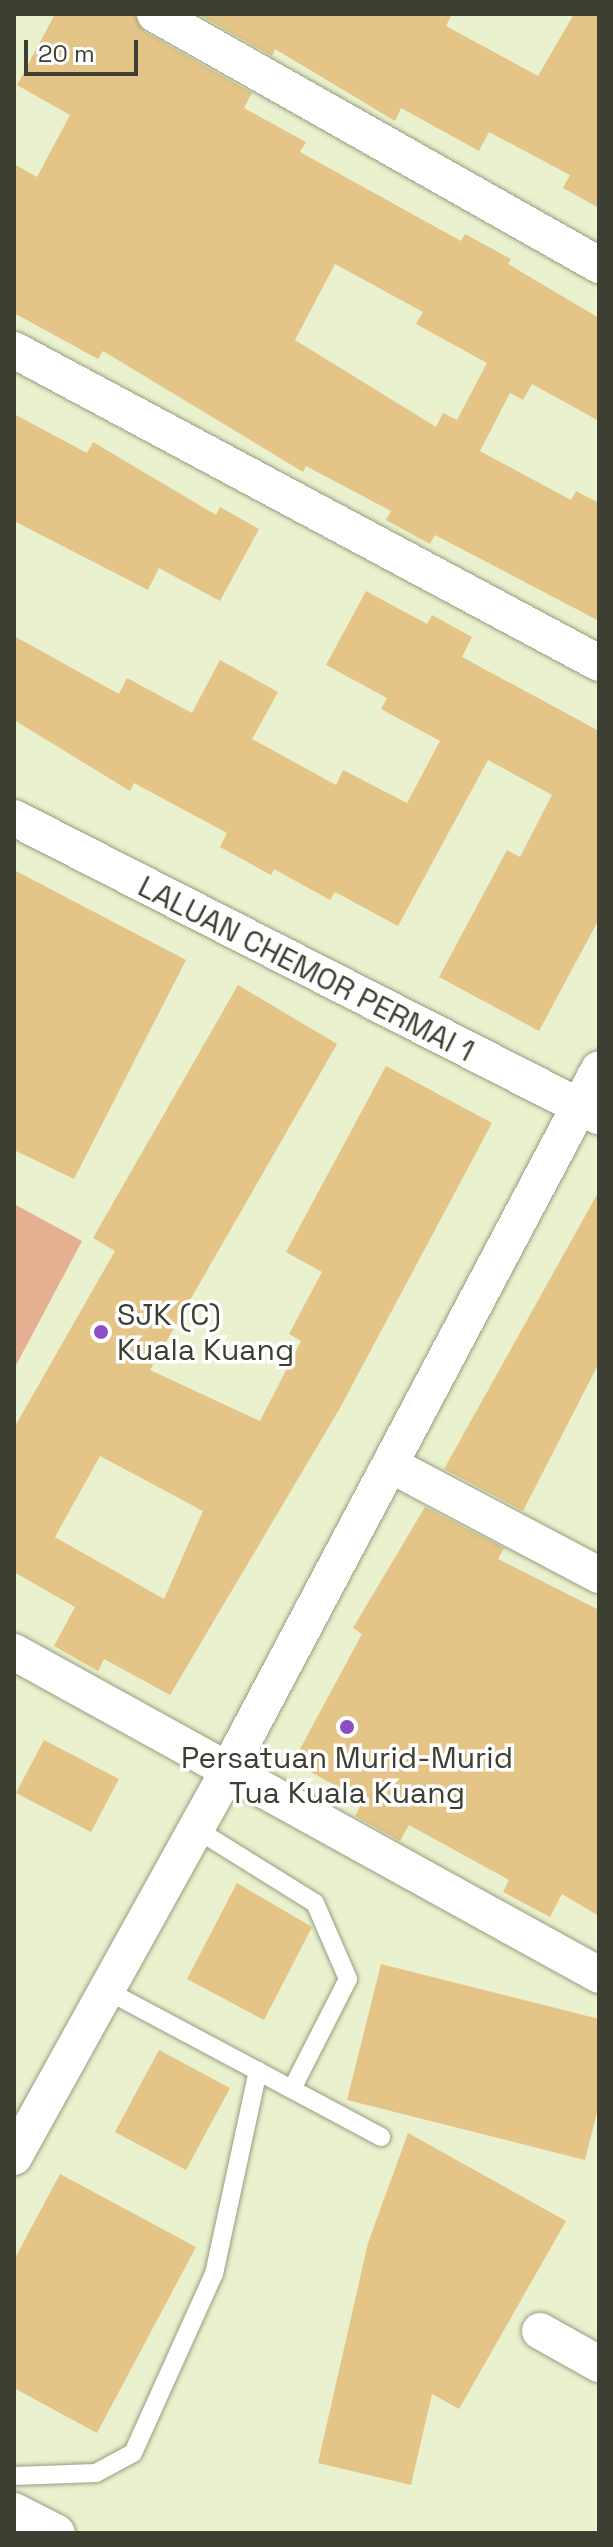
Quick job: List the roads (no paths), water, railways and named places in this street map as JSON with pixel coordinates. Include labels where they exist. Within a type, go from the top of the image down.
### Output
[{"type":"street","points":[[155,14],[599,265]]},
{"type":"street","points":[[14,350],[599,663]]},
{"type":"street","name":"LALUAN CHEMOR PERMAI 1","points":[[14,818],[589,1112]]},
{"type":"street","points":[[14,2157],[196,1829],[391,1465],[589,1112],[599,1069]]},
{"type":"street","points":[[391,1465],[599,1575]]},
{"type":"street","points":[[14,1652],[599,1975]]},
{"type":"street","points":[[540,2331],[599,2364]]},
{"type":"street","points":[[14,2511],[57,2533]]},
{"type":"lane","points":[[196,1829],[315,1903],[348,1979],[292,2089]]},
{"type":"lane","points":[[106,1990],[381,2137]]},
{"type":"lane","points":[[14,2476],[96,2473],[133,2453],[214,2274],[258,2071]]},
{"type":"place","name":"SJK (C) Kuala Kuang","points":[[101,1332]]},
{"type":"place","name":"Persatuan Murid-Murid Tua Kuala Kuang","points":[[347,1727]]}]
